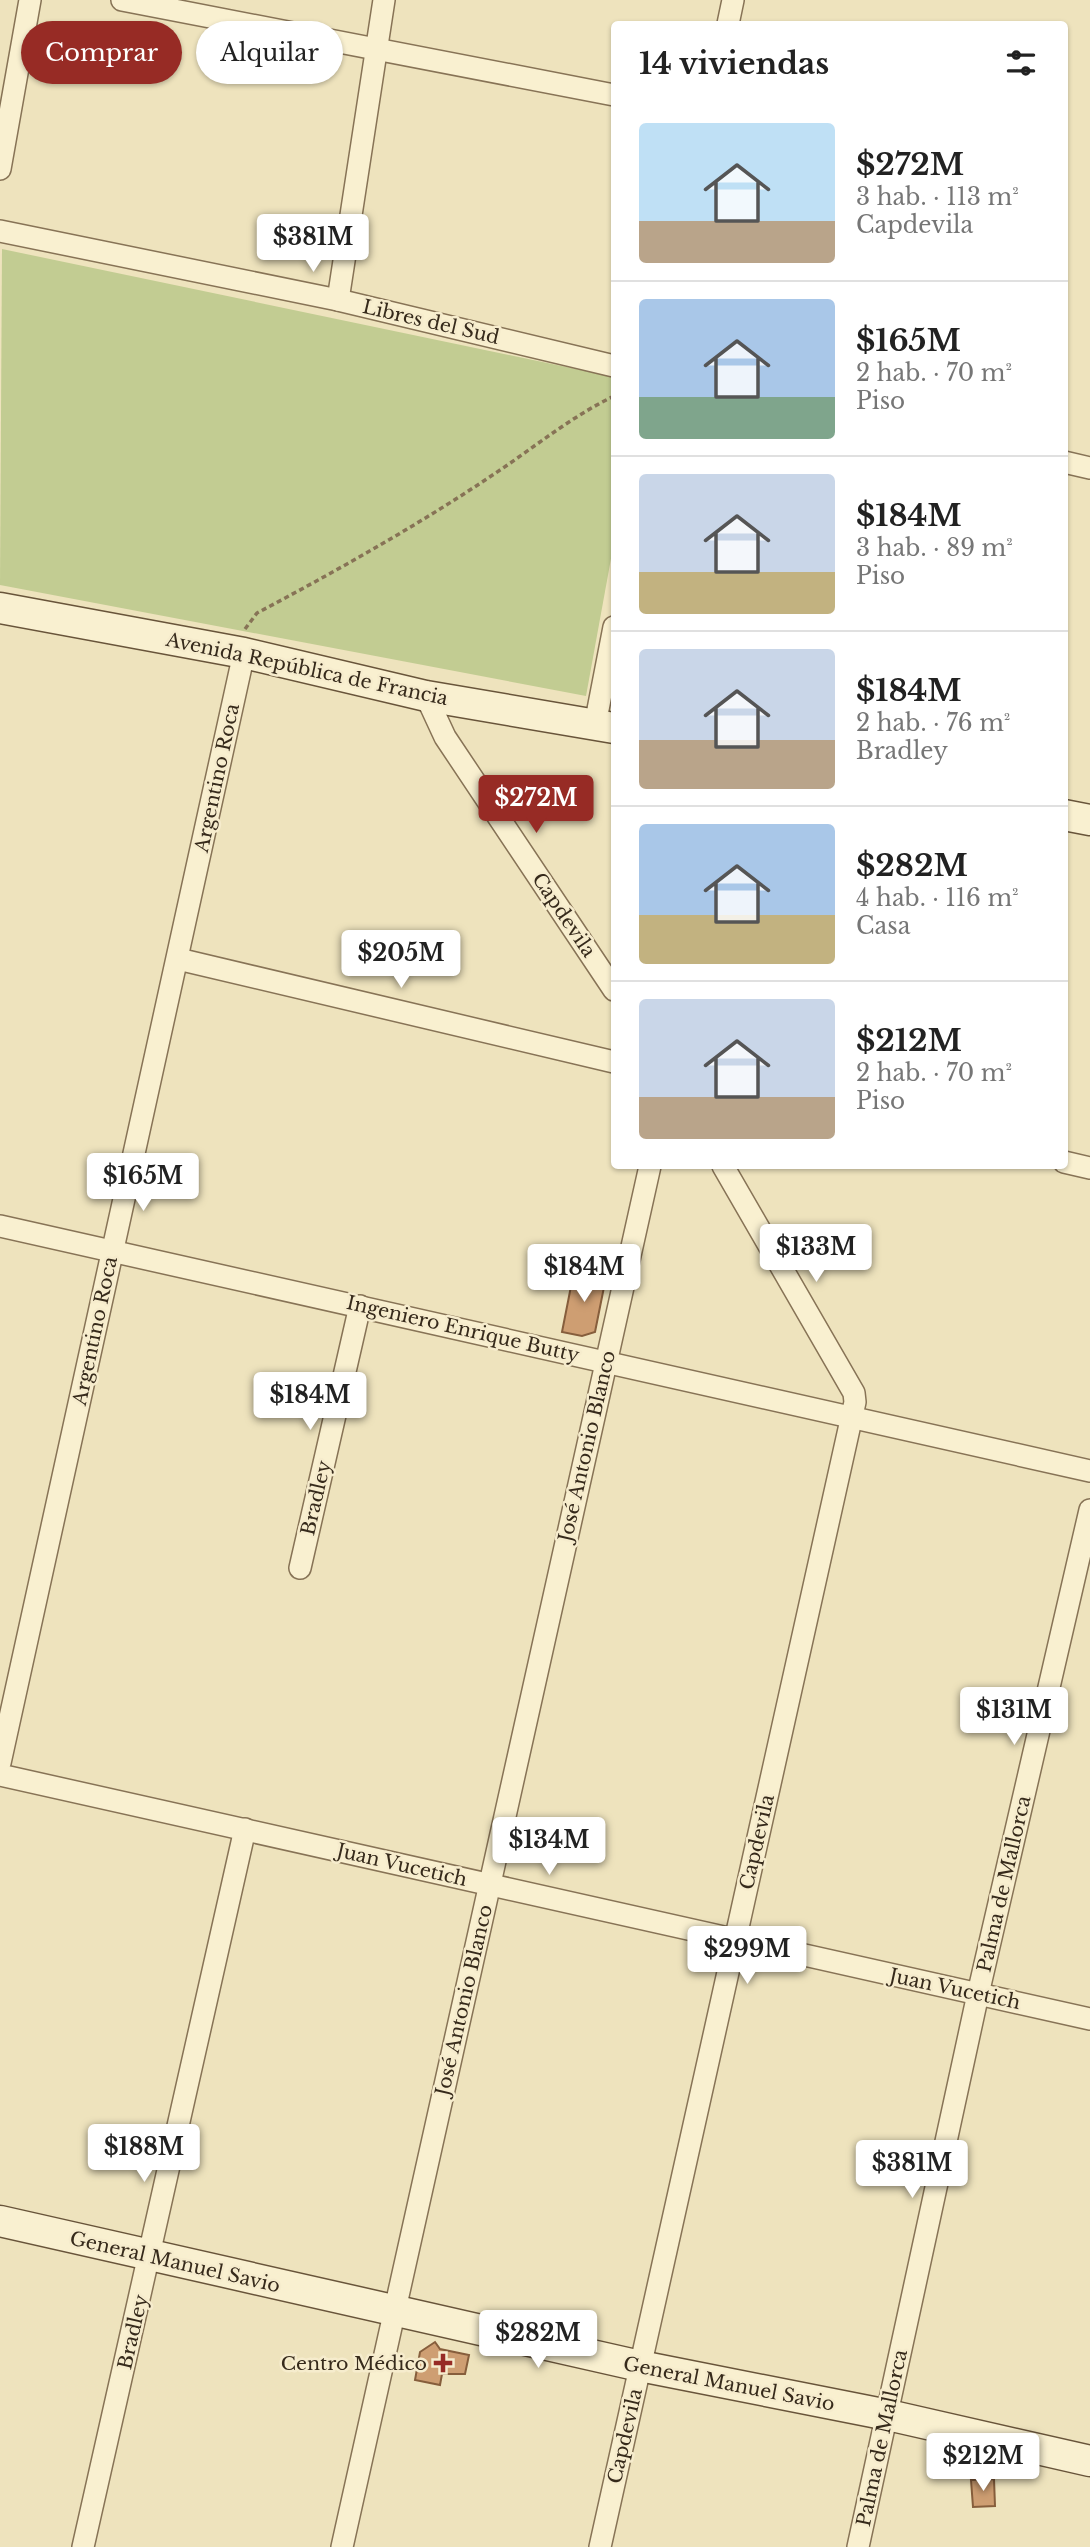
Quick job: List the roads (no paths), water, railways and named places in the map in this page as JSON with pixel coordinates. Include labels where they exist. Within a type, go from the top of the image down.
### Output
[{"type":"main road","name":"Avenida República de Francia","points":[[0,608],[244,653],[426,696],[604,727]]},
{"type":"main road","points":[[1068,816],[1090,820]]},
{"type":"main road","name":"General Manuel Savio","points":[[0,2221],[640,2367],[888,2415],[1090,2461]]},
{"type":"street","points":[[0,169],[30,0]]},
{"type":"street","points":[[122,0],[611,94]]},
{"type":"street","points":[[338,300],[384,0]]},
{"type":"street","points":[[729,21],[733,0]]},
{"type":"street","name":"Libres del Sud","points":[[0,231],[338,300],[611,365]]},
{"type":"street","points":[[1068,462],[1089,461]]},
{"type":"street","name":"Argentino Roca","points":[[0,1763],[244,653]]},
{"type":"street","points":[[604,727],[611,657]]},
{"type":"street","name":"Capdevila","points":[[426,696],[445,737],[611,986]]},
{"type":"street","points":[[178,959],[611,1061]]},
{"type":"street","points":[[1068,1163],[1090,1168]]},
{"type":"street","name":"José Antonio Blanco","points":[[342,2547],[649,1169]]},
{"type":"street","name":"Capdevila","points":[[600,2547],[854,1416],[854,1393],[725,1169]]},
{"type":"street","name":"Ingeniero Enrique Butty","points":[[0,1226],[1090,1471]]},
{"type":"street","name":"Bradley","points":[[300,1567],[360,1306]]},
{"type":"street","name":"Palma de Mallorca","points":[[858,2547],[978,1994],[1090,1510]]},
{"type":"street","name":"Juan Vucetich","points":[[0,1775],[735,1942],[1090,2019]]},
{"type":"street","name":"Bradley","points":[[83,2547],[245,1829]]},
{"type":"place","name":"Centro Médico","points":[[443,2363]]}]
